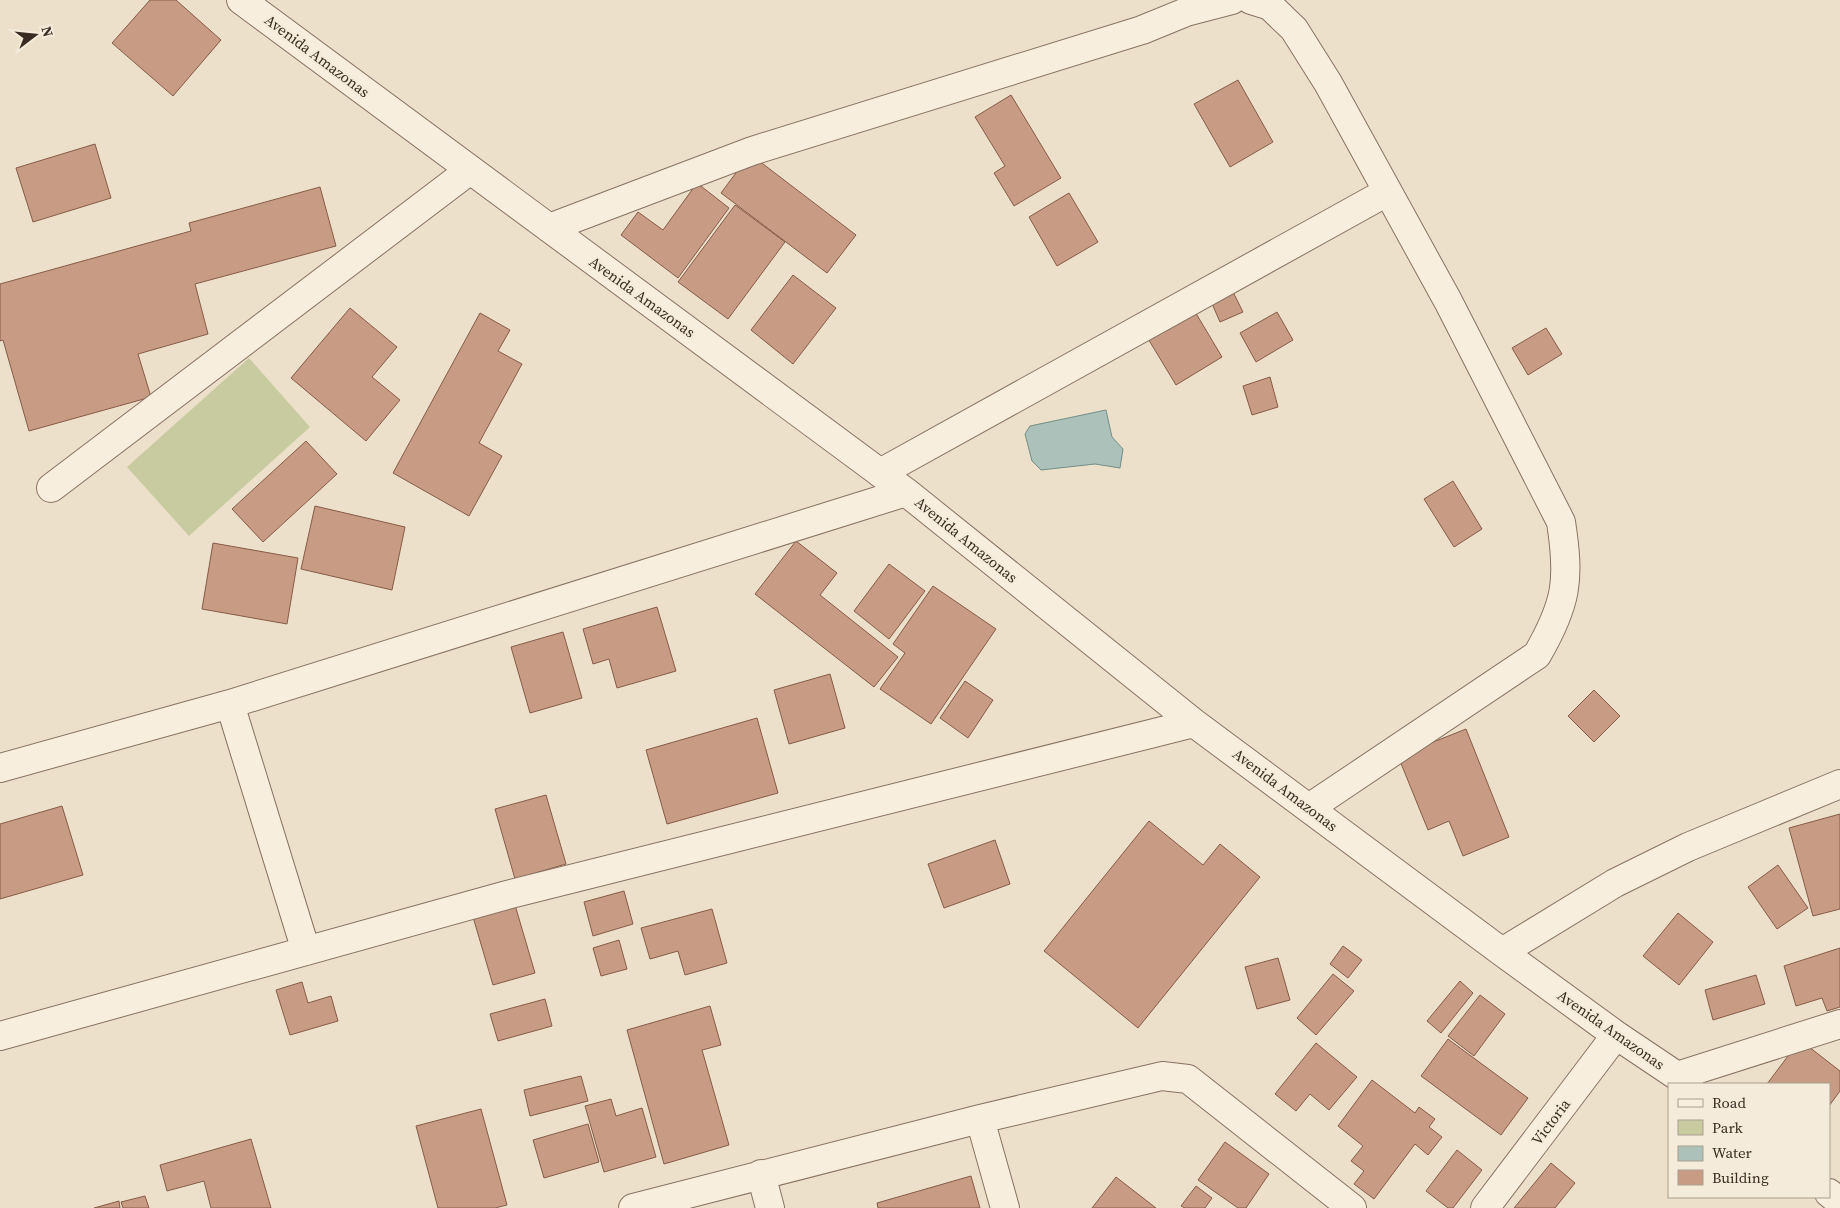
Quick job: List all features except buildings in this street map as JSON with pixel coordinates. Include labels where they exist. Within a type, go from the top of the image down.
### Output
[{"type":"street","name":"Avenida Amazonas","points":[[241,0],[906,492],[1194,723],[1502,952],[1616,1035],[1683,1080]]},
{"type":"street","points":[[549,228],[752,150],[1142,30],[1186,12],[1232,0]]},
{"type":"street","points":[[1251,0],[1270,6],[1294,29],[1328,83],[1448,301],[1561,522],[1565,553],[1566,585],[1555,624],[1537,655],[1309,808]]},
{"type":"street","points":[[51,488],[470,170]]},
{"type":"street","points":[[880,474],[1387,192]]},
{"type":"street","points":[[0,768],[230,704],[906,492]]},
{"type":"street","points":[[230,704],[306,951]]},
{"type":"street","points":[[0,1036],[507,895],[1194,723]]},
{"type":"street","points":[[1502,952],[1615,883],[1688,847],[1840,784]]},
{"type":"street","points":[[1683,1080],[1840,1024]]},
{"type":"street","name":"Victoria","points":[[1485,1208],[1616,1035]]},
{"type":"street","points":[[633,1208],[980,1119],[1162,1076],[1188,1080],[1352,1208]]},
{"type":"street","points":[[980,1119],[1005,1208]]},
{"type":"street","points":[[761,1174],[770,1208]]},
{"type":"street","points":[[1830,1194],[1840,1202]]},
{"type":"green space","points":[[249,358],[310,427],[189,536],[127,467]]},
{"type":"water","points":[[1106,410],[1112,437],[1123,449],[1120,468],[1095,464],[1041,470],[1032,461],[1025,434],[1030,426]]}]
